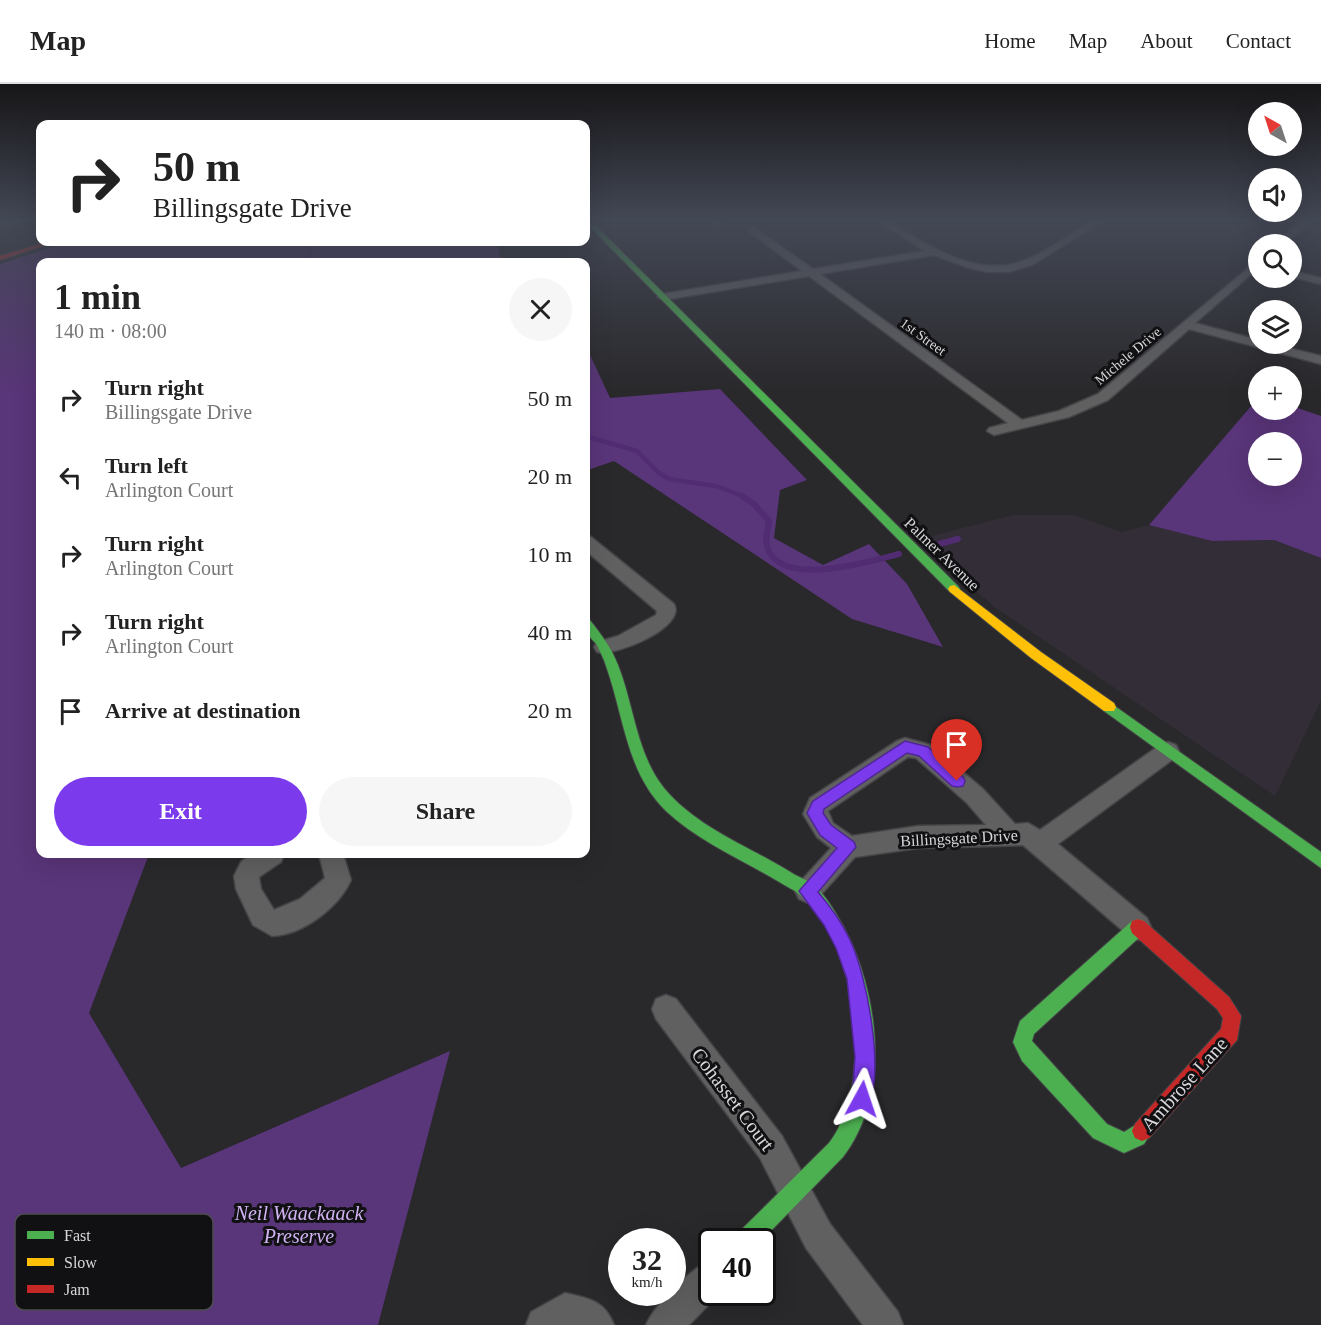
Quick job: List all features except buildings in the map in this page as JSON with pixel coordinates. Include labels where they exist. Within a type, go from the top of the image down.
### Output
[{"type":"street","name":"Palmer Avenue","points":[[643,277],[949,585],[1036,655],[1321,861]]},
{"type":"street","points":[[663,297],[786,277]]},
{"type":"street","name":"1st Street","points":[[815,277],[1018,424]]},
{"type":"street","name":"Michele Drive","points":[[994,431],[1064,414],[1103,397],[1244,277]]},
{"type":"street","points":[[1304,277],[1321,281]]},
{"type":"street","points":[[1188,325],[1321,360]]},
{"type":"street","points":[[590,545],[667,609],[663,620],[626,641],[604,648]]},
{"type":"street","points":[[590,629],[604,648],[645,773],[656,792],[687,821],[808,891],[830,919],[843,944],[856,979],[865,1057],[862,1099],[850,1130],[833,1154],[759,1228]]},
{"type":"street","points":[[808,891],[848,847],[825,830],[814,813],[818,805],[905,747],[923,751],[975,796],[1009,834]]},
{"type":"street","name":"Billingsgate Drive","points":[[848,847],[918,837],[1009,834],[1028,834],[1041,843],[1168,751]]},
{"type":"street","name":"Ambrose Lane","points":[[1041,843],[1138,927],[1223,1003],[1232,1016],[1230,1033],[1137,1137],[1124,1143],[1100,1131],[1029,1054],[1022,1042],[1027,1028],[1138,927]]},
{"type":"street","points":[[266,858],[253,866],[244,884],[264,920],[274,924],[283,923],[327,896],[335,888],[338,881],[332,858]]},
{"type":"street","name":"Cohasset Court","points":[[666,1009],[771,1147],[818,1236],[885,1325]]},
{"type":"street","points":[[664,1325],[698,1290]]},
{"type":"street","points":[[544,1325],[565,1311],[587,1316],[596,1325]]},
{"type":"shaded area","points":[[1013,515],[1074,515],[1122,532],[1149,525],[1212,541],[1274,540],[1321,558],[1321,701],[1275,796],[997,609],[916,540]]},
{"type":"green space","name":"Neil Waackaack Preserve","points":[[0,277],[36,277],[36,858],[147,858],[89,1013],[181,1168],[450,1051],[378,1325],[0,1325]]},
{"type":"green space","points":[[590,355],[610,398],[720,389],[807,480],[780,490],[774,538],[823,565],[869,544],[907,584],[943,647],[852,619],[614,461],[590,469]]},
{"type":"green space","points":[[1302,409],[1321,416],[1321,558],[1274,540],[1212,541],[1149,525],[1248,410],[1248,420],[1302,420]]},
{"type":"waterway","points":[[590,437],[637,451],[659,473],[669,479],[716,486],[745,497]]},
{"type":"waterway","points":[[742,496],[754,504],[769,521],[766,539],[768,549],[777,561],[791,567],[809,570],[829,569],[899,554]]},
{"type":"waterway","points":[[928,547],[958,539]]},
{"type":"traffic: fast","points":[[643,277],[954,589]]},
{"type":"traffic: fast","points":[[590,628],[602,644],[612,664],[639,758],[658,791],[685,818],[701,829],[808,891],[827,913],[842,941],[854,974],[862,1009],[865,1045],[864,1079],[857,1111],[836,1150],[759,1228]]},
{"type":"traffic: fast","points":[[1109,707],[1321,861]]},
{"type":"traffic: fast","points":[[1138,927],[1027,1028],[1022,1042],[1029,1054],[1100,1131],[1124,1143],[1137,1137],[1142,1131]]},
{"type":"traffic: slow","points":[[954,589],[1036,655],[1109,707]]},
{"type":"traffic: jam","points":[[1138,927],[1223,1003],[1232,1016],[1230,1033],[1142,1131]]},
{"type":"route","points":[[862,1099],[865,1057],[856,979],[843,944],[830,919],[808,891],[848,847],[825,830],[814,813],[818,805],[905,747],[923,751],[957,781]]}]
